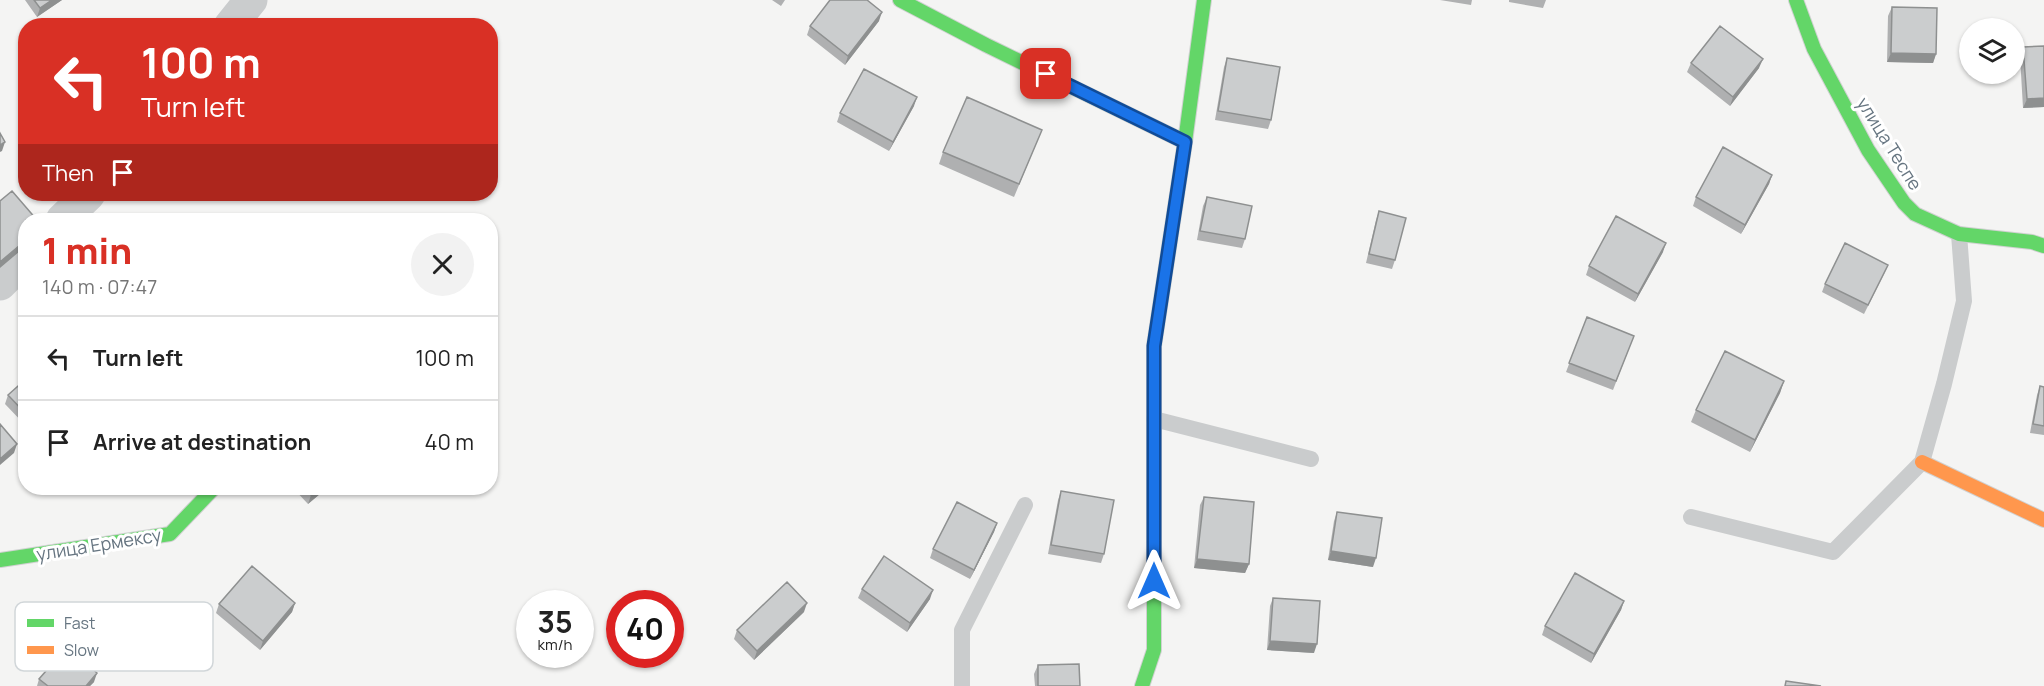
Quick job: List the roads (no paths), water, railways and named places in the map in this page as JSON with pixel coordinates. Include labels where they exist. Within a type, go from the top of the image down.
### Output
[{"type":"street","points":[[236,18],[251,0]]},
{"type":"street","points":[[900,0],[986,45],[1185,142]]},
{"type":"street","points":[[1142,686],[1154,650],[1154,346],[1204,0]]},
{"type":"street","name":"улица Теспе","points":[[1796,0],[1814,49],[1863,140],[1904,203],[1915,214],[1959,234],[2032,242],[2044,246]]},
{"type":"street","points":[[69,213],[81,201]]},
{"type":"street","points":[[0,284],[18,266]]},
{"type":"street","points":[[1922,462],[2044,520]]},
{"type":"street","name":"улица Ермексу","points":[[0,560],[171,534],[207,495]]},
{"type":"lane","points":[[1691,517],[1833,552],[1922,462],[1965,301],[1959,234]]},
{"type":"lane","points":[[1154,419],[1311,459]]},
{"type":"lane","points":[[962,686],[962,630],[1026,505]]}]
